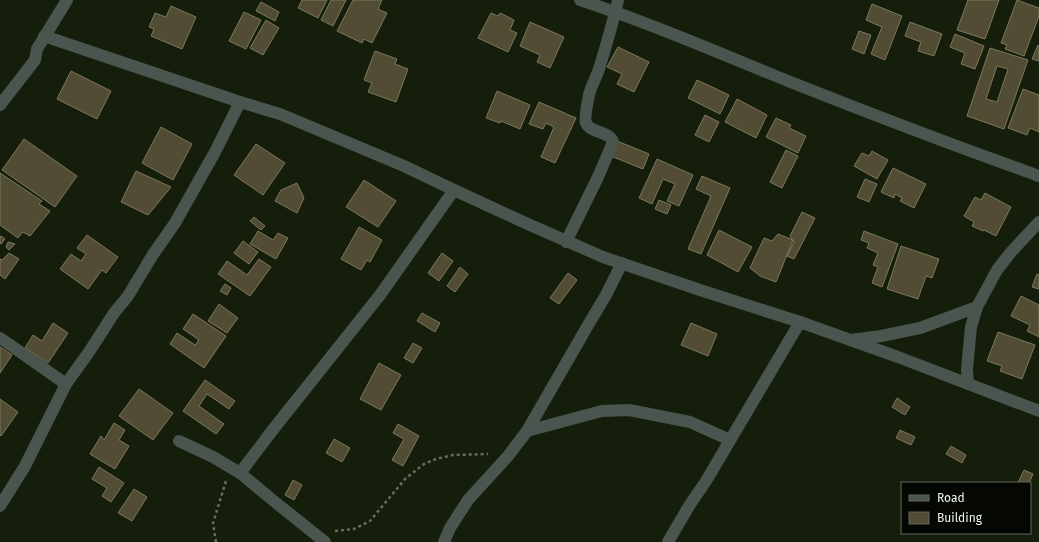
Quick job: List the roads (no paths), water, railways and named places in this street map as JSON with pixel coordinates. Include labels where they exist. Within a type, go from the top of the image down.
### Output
[{"type":"street","points":[[0,105],[35,60],[37,48],[67,0]]},
{"type":"street","points":[[580,0],[617,6],[802,86],[955,146],[1039,176]]},
{"type":"street","points":[[566,242],[598,177],[613,142],[612,138],[608,135],[591,129],[586,120],[589,95],[598,71],[617,6]]},
{"type":"street","points":[[44,36],[280,114],[404,166],[566,242],[603,257],[800,322],[898,357],[1039,411]]},
{"type":"street","points":[[0,506],[24,466],[66,384],[114,313],[128,296],[152,256],[175,223],[215,152],[240,102]]},
{"type":"street","points":[[235,470],[275,427],[380,295],[454,190]]},
{"type":"street","points":[[968,384],[967,369],[971,327],[977,307],[997,270],[1011,252],[1039,222]]},
{"type":"street","points":[[444,542],[450,528],[468,500],[508,456],[527,431],[606,295],[622,263]]},
{"type":"street","points":[[850,341],[920,328],[977,307]]},
{"type":"street","points":[[668,542],[689,506],[706,481],[800,322]]},
{"type":"street","points":[[0,338],[66,384]]},
{"type":"street","points":[[527,431],[602,411],[629,410],[690,422],[730,440]]},
{"type":"street","points":[[179,440],[235,470],[325,542]]}]
